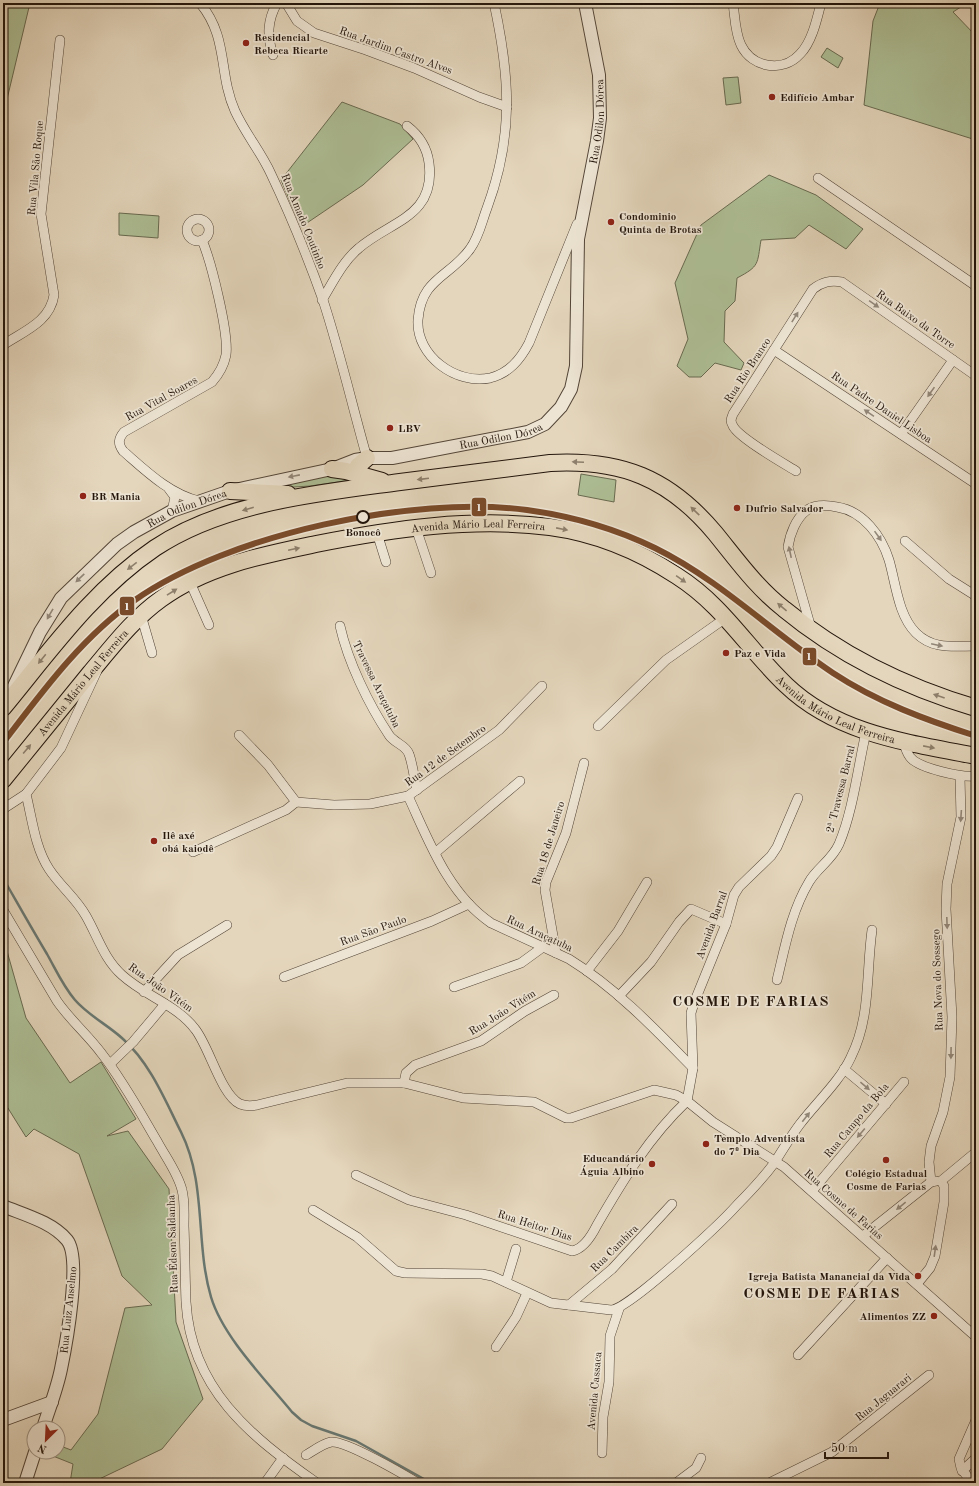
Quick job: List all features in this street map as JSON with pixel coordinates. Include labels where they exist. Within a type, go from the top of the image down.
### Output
[{"type":"highway","points":[[362,477],[358,466],[367,458]]},
{"type":"highway","points":[[4,707],[60,637],[95,598],[116,578],[155,548],[175,536],[218,518],[252,508],[313,494],[550,463],[585,462],[623,468],[660,484],[679,497],[707,523],[756,584],[784,610],[812,631],[859,662],[890,677],[938,696],[976,708]]},
{"type":"highway","points":[[332,469],[346,471],[362,477],[392,483]]},
{"type":"highway","points":[[230,490],[313,494]]},
{"type":"highway","name":"Avenida Mário Leal Ferreira","points":[[3,780],[102,660],[142,616],[158,601],[190,582],[215,570],[258,557],[377,533],[416,528],[511,524],[551,527],[586,535],[622,547],[663,567],[697,590],[726,617],[774,674],[800,697],[831,717],[866,732],[904,742],[976,756]]},
{"type":"street","name":"Rua Amado Coutinho","points":[[200,3],[216,28],[221,45],[230,97],[235,111],[272,174],[322,300],[367,458]]},
{"type":"street","points":[[273,55],[268,36],[268,24],[277,3]]},
{"type":"street","name":"Rua Jardim Castro Alves","points":[[286,3],[297,21],[314,33],[414,68],[480,97],[507,107]]},
{"type":"street","points":[[494,3],[506,74],[506,139],[502,160],[493,193],[475,241],[466,254],[434,281],[424,296],[418,321],[419,333],[427,352],[447,370],[470,379],[493,377],[512,367],[529,343],[582,212]]},
{"type":"street","name":"Rua Odilon Dórea","points":[[4,707],[40,632],[61,598],[117,544],[134,532],[172,511],[230,490],[332,469],[355,460],[367,458],[392,458],[528,432],[546,424],[561,407],[571,389],[576,366],[578,239],[582,212],[598,141],[600,118],[599,75],[585,3]]},
{"type":"street","points":[[733,3],[741,44],[747,54],[755,62],[768,66],[787,63],[801,54],[811,35],[821,3]]},
{"type":"street","name":"Rua Vila São Roque","points":[[3,345],[40,321],[46,316],[53,304],[54,295],[41,214],[60,40]]},
{"type":"street","points":[[322,300],[348,259],[359,248],[405,219],[422,203],[430,181],[428,154],[423,142],[416,133],[407,126]]},
{"type":"street","points":[[818,178],[976,286]]},
{"type":"street","name":"Rua Vital Soares","points":[[198,501],[190,499],[168,488],[123,451],[119,446],[119,441],[124,432],[212,382],[219,374],[223,365],[226,356],[225,333],[208,255],[202,240]]},
{"type":"street","name":"Rua Rio Branco","points":[[796,472],[744,437],[733,426],[731,420],[733,414],[812,289],[826,282],[842,282]]},
{"type":"street","name":"Rua Baixo da Torre","points":[[842,282],[976,376]]},
{"type":"street","name":"Rua Padre Daniel Lisboa","points":[[774,350],[976,484]]},
{"type":"street","points":[[901,434],[953,360]]},
{"type":"street","points":[[168,488],[175,497],[172,511]]},
{"type":"street","points":[[812,631],[788,547],[789,538],[803,514],[818,506],[828,505],[849,511],[863,518],[878,535],[889,559],[906,620],[916,633],[930,644],[939,646],[976,646]]},
{"type":"street","points":[[416,528],[431,573]]},
{"type":"street","points":[[377,533],[386,562]]},
{"type":"street","points":[[905,541],[949,579],[976,596]]},
{"type":"street","points":[[190,582],[209,625]]},
{"type":"street","points":[[142,616],[152,653]]},
{"type":"street","points":[[598,726],[666,660],[726,617]]},
{"type":"street","name":"Travessa Araçatuba","points":[[340,626],[350,661],[379,719],[393,741],[405,748],[409,753],[417,790]]},
{"type":"street","points":[[3,809],[26,794],[61,748],[102,660]]},
{"type":"street","name":"Rua 12 de Setembro","points":[[296,802],[334,805],[370,804],[408,796],[499,730],[542,686]]},
{"type":"street","name":"2ª Travessa Barral","points":[[777,980],[788,931],[806,888],[814,875],[831,857],[838,846],[856,782],[866,732]]},
{"type":"street","points":[[193,852],[286,810],[296,802],[268,765],[239,735]]},
{"type":"street","points":[[904,742],[909,755],[916,762],[960,777],[976,776]]},
{"type":"street","name":"Rua 18 de Janeiro","points":[[556,953],[545,890],[546,882],[566,833],[584,764]]},
{"type":"street","name":"Rua Nova do Sossego","points":[[917,1284],[930,1268],[935,1256],[944,1202],[944,1186],[936,1181],[929,1162],[931,1146],[943,1112],[950,1077],[952,1017],[947,922],[947,884],[961,817],[960,777]]},
{"type":"street","points":[[435,853],[520,781]]},
{"type":"street","name":"Rua João Vitém","points":[[26,794],[40,850],[49,870],[78,903],[106,956],[114,967],[144,992],[188,1020],[195,1028],[227,1091],[236,1102],[241,1104],[258,1105],[347,1083],[404,1083],[406,1073],[415,1065],[481,1041],[525,1011],[554,995]]},
{"type":"street","name":"Rua Araçatuba","points":[[408,796],[442,867],[469,904],[480,916],[491,923],[556,953],[587,971],[619,996],[693,1068]]},
{"type":"street","name":"Avenida Barral","points":[[687,1101],[693,1068],[692,1008],[726,924],[734,895],[739,887],[771,856],[777,847],[798,798]]},
{"type":"street","points":[[587,971],[618,931],[648,882]]},
{"type":"street","name":"Rua São Paulo","points":[[284,977],[432,921],[469,904]]},
{"type":"street","points":[[619,996],[651,962],[679,922],[691,909],[726,924]]},
{"type":"street","name":"Rua Édson Saldanha","points":[[3,910],[57,1002],[110,1064],[160,1148],[182,1189],[187,1315],[194,1350],[199,1364],[212,1386],[226,1404],[252,1431],[283,1458],[317,1483]]},
{"type":"street","points":[[144,992],[178,955],[227,925]]},
{"type":"street","points":[[313,1210],[357,1237],[396,1271],[405,1273],[482,1274],[506,1282],[545,1301],[611,1310],[619,1309],[650,1285],[734,1209],[775,1160],[799,1126],[844,1069],[851,1058],[862,1029],[869,976],[872,930]]},
{"type":"street","points":[[454,987],[521,963],[543,947]]},
{"type":"street","points":[[110,1064],[131,1045],[165,1004]]},
{"type":"street","points":[[844,1069],[886,1104]]},
{"type":"street","name":"Rua Campo da Bola","points":[[812,1191],[904,1082]]},
{"type":"street","name":"Rua Cosme de Farias","points":[[404,1083],[463,1098],[534,1102],[566,1118],[571,1118],[654,1090],[676,1094],[714,1122],[775,1160],[976,1337]]},
{"type":"street","name":"Rua Heitor Dias","points":[[356,1175],[409,1200],[460,1213],[572,1251],[576,1250],[592,1234],[636,1159],[672,1114],[687,1101]]},
{"type":"street","points":[[863,1236],[976,1152]]},
{"type":"street","name":"Rua Cambira","points":[[569,1305],[612,1269],[672,1204]]},
{"type":"street","name":"Rua Luiz Anselmo","points":[[3,1206],[49,1225],[68,1241],[73,1253],[73,1285],[64,1353],[52,1402],[46,1420]]},
{"type":"street","points":[[506,1282],[516,1249]]},
{"type":"street","points":[[798,1356],[887,1258]]},
{"type":"street","points":[[496,1348],[516,1317],[527,1292]]},
{"type":"street","name":"Avenida Cassaca","points":[[602,1453],[603,1417],[609,1382],[610,1336],[619,1309]]},
{"type":"street","name":"Rua Jaguarari","points":[[769,1483],[832,1452],[929,1375]]},
{"type":"street","points":[[3,1420],[52,1402]]},
{"type":"street","points":[[972,1483],[962,1471],[959,1459],[976,1420]]},
{"type":"street","points":[[306,1455],[330,1442],[337,1442],[359,1451],[418,1483]]},
{"type":"street","points":[[266,1483],[283,1458]]},
{"type":"street","points":[[676,1483],[696,1468],[701,1458]]},
{"type":"street","points":[[962,1471],[976,1458]]},
{"type":"street","points":[[25,1483],[32,1460]]},
{"type":"green space","points":[[30,3],[3,116],[3,4]]},
{"type":"green space","points":[[880,3],[967,3],[953,12],[976,36],[976,140],[864,105],[873,21]]},
{"type":"green space","points":[[827,48],[843,58],[838,68],[821,57]]},
{"type":"green space","points":[[738,77],[741,103],[726,105],[723,78]]},
{"type":"green space","points":[[342,102],[400,124],[413,139],[363,185],[301,227],[281,180]]},
{"type":"green space","points":[[769,175],[816,195],[863,229],[846,249],[809,225],[795,238],[761,240],[756,264],[750,270],[737,278],[735,301],[725,311],[724,342],[744,363],[741,370],[715,363],[701,377],[689,377],[677,366],[688,339],[675,283],[701,225]]},
{"type":"green space","points":[[119,213],[159,216],[158,238],[119,235]]},
{"type":"green space","points":[[341,472],[358,479],[310,486],[263,489]]},
{"type":"green space","points":[[581,474],[616,480],[614,502],[578,495]]},
{"type":"green space","points":[[3,937],[26,1018],[70,1083],[101,1062],[136,1119],[107,1136],[128,1131],[169,1189],[176,1322],[203,1399],[162,1449],[91,1483],[70,1483],[73,1464],[63,1460],[66,1460],[66,1448],[71,1450],[98,1414],[125,1308],[152,1305],[122,1276],[79,1154],[34,1129],[26,1137],[6,1105],[3,1082]]},
{"type":"waterway","points":[[3,878],[71,995],[80,1006],[117,1034],[133,1049],[156,1082],[169,1107],[189,1152],[194,1172],[198,1193],[203,1256],[211,1297],[217,1312],[235,1342],[258,1372],[292,1412],[301,1420],[312,1426],[356,1441],[431,1483]]},
{"type":"transit line","name":"1","points":[[3,743],[48,685],[80,648],[135,600],[174,577],[220,556],[270,539],[324,525],[378,514],[431,508],[481,507],[527,510],[576,519],[624,534],[640,541],[679,561],[702,575],[833,673],[867,693],[902,709],[976,736]]},
{"type":"place","name":"Residencial Rebeca Ricarte","points":[[246,43]]},
{"type":"place","name":"Edifício Ambar","points":[[772,97]]},
{"type":"place","name":"Condominio Quinta de Brotas","points":[[611,222]]},
{"type":"place","name":"LBV","points":[[390,428]]},
{"type":"place","name":"BR Mania","points":[[83,496]]},
{"type":"place","name":"Dufrio Salvador","points":[[737,508]]},
{"type":"place","name":"Bonocô","points":[[363,517]]},
{"type":"place","name":"Paz e Vida","points":[[726,653]]},
{"type":"place","name":"Ilê axé obá kaiodê","points":[[154,841]]},
{"type":"place","name":"Templo Adventista do 7º Dia","points":[[706,1144]]},
{"type":"place","name":"Colégio Estadual Cosme de Farias","points":[[886,1160]]},
{"type":"place","name":"Educandário Águia Albino","points":[[652,1164]]},
{"type":"place","name":"Igreja Batista Manancial da Vida","points":[[918,1276]]},
{"type":"place","name":"Alimentos ZZ","points":[[934,1316]]},
{"type":"district","name":"COSME DE FARIAS","points":[[751,1001]]},
{"type":"district","name":"COSME DE FARIAS","points":[[822,1293]]}]
